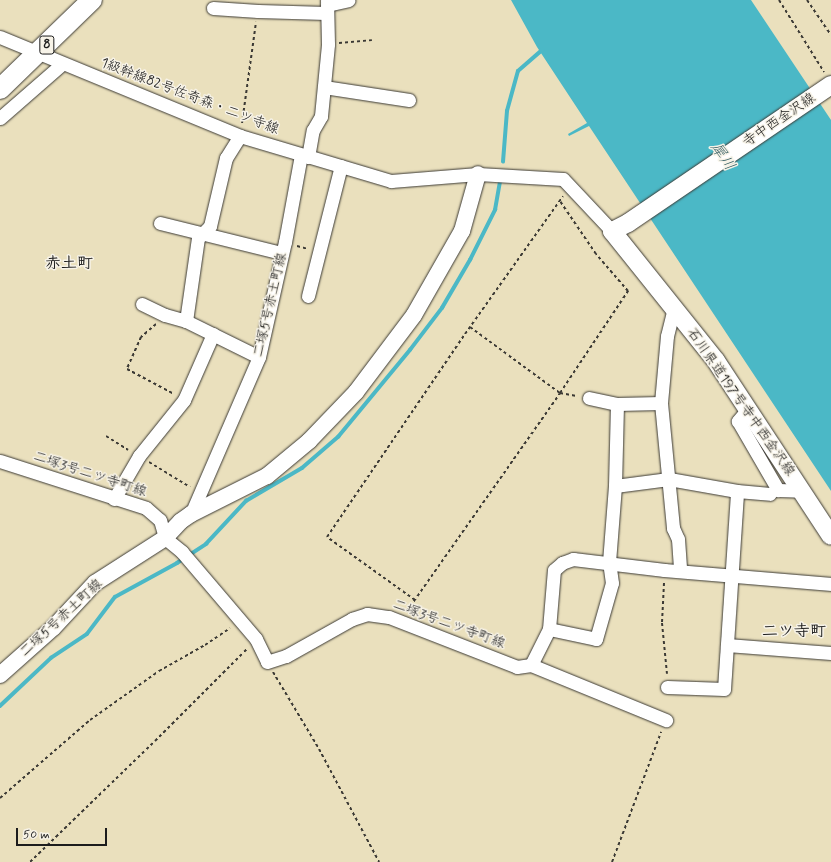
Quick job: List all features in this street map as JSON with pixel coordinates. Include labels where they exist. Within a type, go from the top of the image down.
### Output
[{"type":"main road","name":"8","points":[[0,89],[38,54],[92,0]]},
{"type":"main road","name":"寺中西金沢線","points":[[612,231],[628,223],[829,81]]},
{"type":"main road","name":"石川県道197号寺中西金沢線","points":[[612,231],[716,361],[831,536]]},
{"type":"street","points":[[213,8],[258,11],[327,6],[348,0]]},
{"type":"street","name":"二塚5号赤土町線","points":[[191,514],[260,357],[283,247],[305,156],[313,130],[321,116],[328,44],[327,6]]},
{"type":"street","name":"1級幹線82号佐奇森・二ツ寺線","points":[[0,37],[62,64],[240,136],[392,181],[478,174],[563,180],[612,231]]},
{"type":"street","points":[[0,118],[62,64]]},
{"type":"street","points":[[324,87],[409,100]]},
{"type":"street","points":[[186,321],[198,238],[204,234],[210,226],[226,158],[240,136]]},
{"type":"street","points":[[308,296],[341,166]]},
{"type":"street","name":"二塚5号赤土町線","points":[[0,675],[53,628],[96,583],[164,538],[181,521],[191,514],[267,476],[309,441],[356,392],[414,315],[462,231],[478,174]]},
{"type":"street","points":[[160,223],[204,234],[283,247]]},
{"type":"street","points":[[142,304],[166,315],[186,321],[260,357]]},
{"type":"street","points":[[674,307],[667,336],[661,403],[673,528],[678,539],[680,571]]},
{"type":"street","points":[[114,499],[139,456],[184,400],[213,334]]},
{"type":"street","points":[[588,398],[617,404],[661,403]]},
{"type":"street","points":[[549,629],[596,639],[612,583],[609,562],[615,486],[617,404]]},
{"type":"street","name":"二塚3号二ツ寺町線","points":[[0,461],[114,499],[146,508],[160,520],[164,538]]},
{"type":"street","points":[[615,486],[669,479],[737,491],[770,494]]},
{"type":"street","points":[[667,687],[724,689],[737,491]]},
{"type":"street","points":[[164,538],[182,552],[256,639],[268,662]]},
{"type":"street","points":[[666,720],[531,665],[549,629],[554,570],[562,563],[573,559],[609,562],[664,570],[831,584]]},
{"type":"street","name":"二塚3号二ツ寺町線","points":[[268,662],[286,656],[366,614],[388,617],[517,667],[531,665]]},
{"type":"street","points":[[727,645],[831,653]]},
{"type":"path","points":[[780,0],[829,81]]},
{"type":"path","points":[[807,0],[831,35]]},
{"type":"path","points":[[240,136],[258,11]]},
{"type":"path","points":[[328,44],[372,40]]},
{"type":"path","points":[[415,600],[326,537],[470,327],[570,186]]},
{"type":"path","points":[[400,622],[560,393],[628,291],[596,254],[559,201]]},
{"type":"path","points":[[283,247],[319,253]]},
{"type":"path","points":[[166,315],[141,337],[127,369],[184,400]]},
{"type":"path","points":[[470,327],[560,393],[588,398]]},
{"type":"path","points":[[106,436],[200,492]]},
{"type":"path","points":[[664,570],[662,623],[667,669],[667,687]]},
{"type":"path","points":[[0,798],[90,720],[159,671],[205,645],[240,620]]},
{"type":"path","points":[[30,862],[155,741],[256,639]]},
{"type":"path","points":[[268,662],[319,749],[379,862]]},
{"type":"path","points":[[612,862],[666,720]]},
{"type":"water","name":"犀川","points":[[511,0],[751,0],[831,120],[831,491],[589,126],[569,136],[568,134],[587,123],[537,47]]},
{"type":"waterway","points":[[503,162],[507,111],[518,71],[542,50]]},
{"type":"waterway","points":[[0,706],[51,658],[87,634],[115,597],[177,563],[206,544],[246,501],[302,468],[338,437],[410,350],[442,308],[470,260],[495,210],[500,181]]},
{"type":"district","name":"赤土町","points":[[69,264]]},
{"type":"district","name":"二ツ寺町","points":[[794,632]]}]
